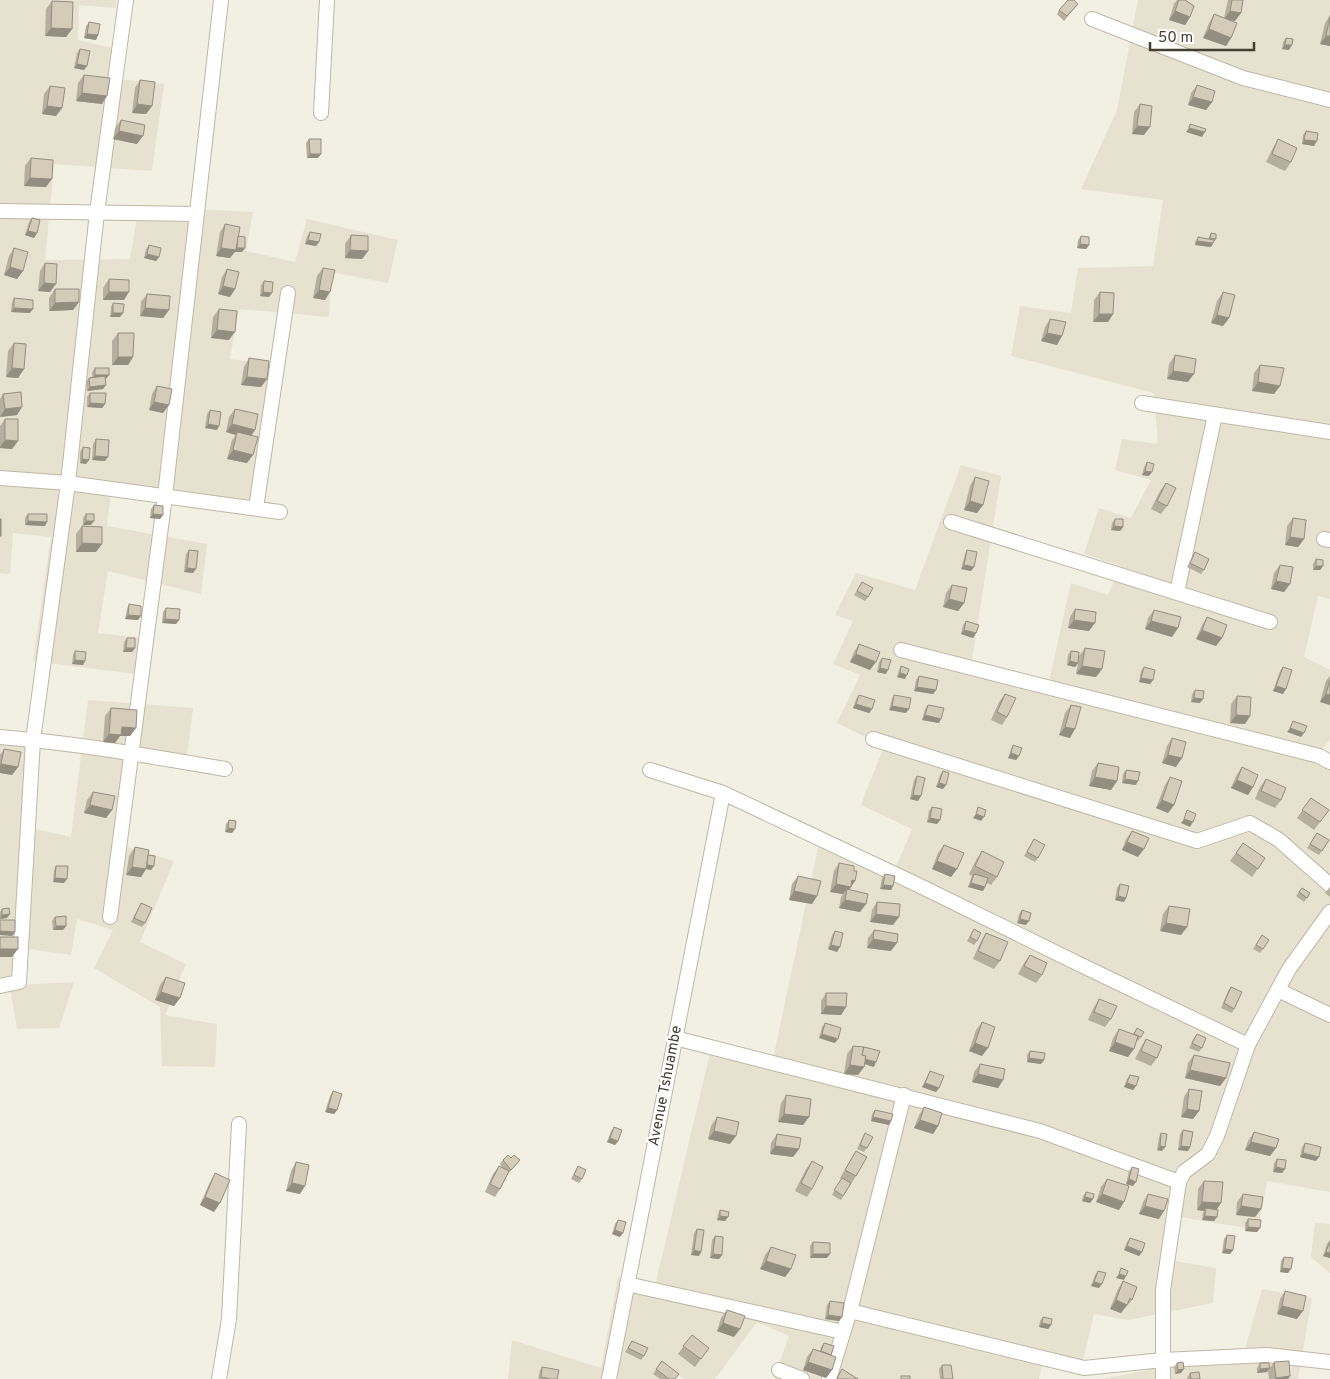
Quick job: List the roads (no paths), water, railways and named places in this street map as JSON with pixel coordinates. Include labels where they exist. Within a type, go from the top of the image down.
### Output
[{"type":"street","points":[[0,986],[19,982],[33,740],[68,483],[97,212],[126,0]]},
{"type":"street","points":[[110,917],[165,496],[221,0]]},
{"type":"street","points":[[321,113],[327,0]]},
{"type":"street","points":[[1092,19],[1244,78],[1330,100]]},
{"type":"street","points":[[0,211],[196,214]]},
{"type":"street","points":[[256,508],[288,293]]},
{"type":"street","points":[[1142,403],[1330,432]]},
{"type":"street","points":[[1177,592],[1215,415]]},
{"type":"street","points":[[0,478],[68,483],[280,512]]},
{"type":"street","points":[[951,522],[1270,622]]},
{"type":"street","points":[[901,650],[1319,756],[1330,762]]},
{"type":"street","points":[[0,737],[131,753],[225,769]]},
{"type":"street","points":[[872,739],[1197,841],[1250,823],[1279,840],[1330,885]]},
{"type":"street","points":[[650,770],[722,793],[916,884],[1081,966],[1248,1045]]},
{"type":"street","name":"Avenue Tshuambe","points":[[609,1379],[722,793]]},
{"type":"street","points":[[1163,1379],[1163,1290],[1179,1182],[1184,1172],[1208,1154],[1217,1136],[1248,1045],[1289,969],[1330,912]]},
{"type":"street","points":[[1278,990],[1330,1015]]},
{"type":"street","points":[[675,1038],[1040,1131],[1179,1182]]},
{"type":"street","points":[[829,1379],[850,1311],[904,1095]]},
{"type":"street","points":[[219,1379],[229,1319],[239,1124]]},
{"type":"street","points":[[627,1284],[843,1332]]},
{"type":"street","points":[[850,1311],[1084,1368],[1163,1360],[1267,1355],[1330,1362]]},
{"type":"street","points":[[779,1370],[802,1379]]}]
